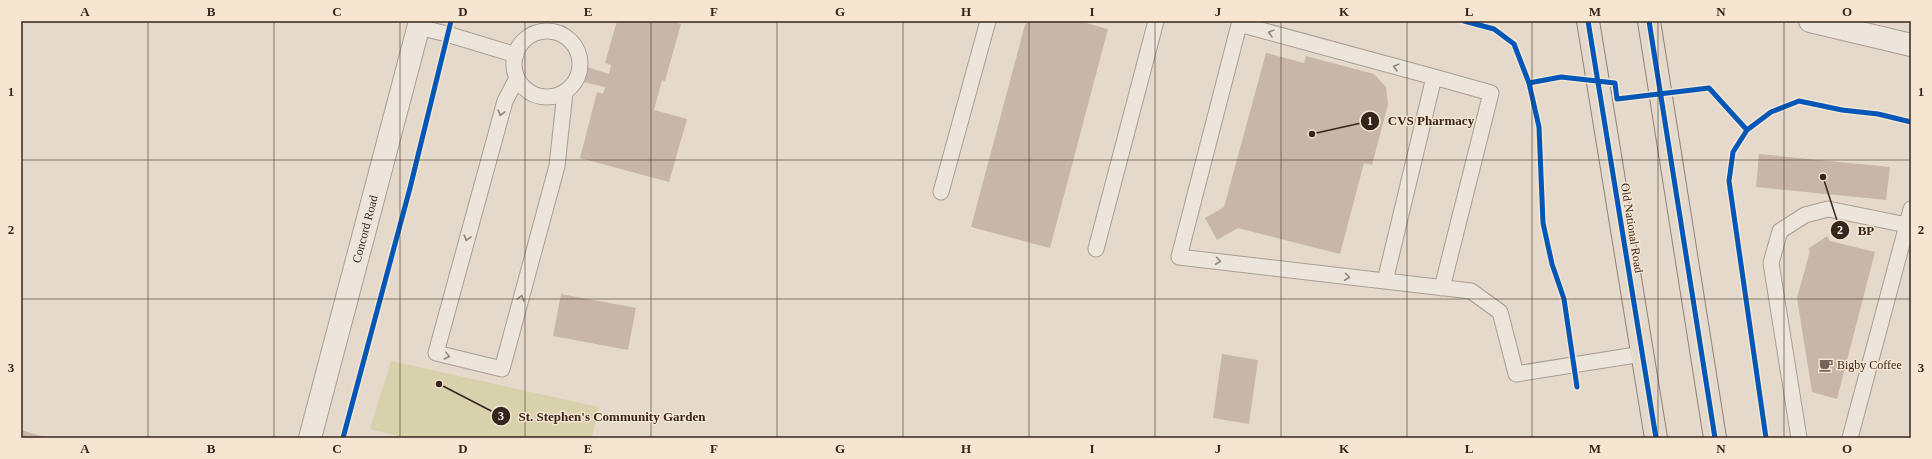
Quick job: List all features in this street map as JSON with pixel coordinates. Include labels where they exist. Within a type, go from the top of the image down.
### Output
[{"type":"main road","name":"Old National Road","points":[[1588,21],[1656,438]]},
{"type":"main road","points":[[1649,21],[1715,438]]},
{"type":"street","points":[[1810,21],[1911,45]]},
{"type":"street","name":"Concord Road","points":[[310,438],[419,24]]},
{"type":"lane","points":[[941,192],[988,21]]},
{"type":"lane","points":[[1096,249],[1156,21]]},
{"type":"lane","points":[[1442,288],[1491,92],[1240,23],[1179,257],[1442,288],[1471,291],[1500,312],[1516,374],[1642,354]]},
{"type":"lane","points":[[419,24],[516,55]]},
{"type":"lane","points":[[546,32],[556,33],[566,37],[576,48],[580,63],[579,74],[574,84],[565,92],[555,96],[543,97],[528,90],[517,78],[515,66],[516,55],[520,46],[527,38],[546,32]]},
{"type":"lane","points":[[1385,281],[1434,77]]},
{"type":"lane","points":[[517,78],[505,101],[436,353],[502,369],[557,166],[565,92]]},
{"type":"lane","points":[[1799,438],[1771,263],[1780,231],[1805,215],[1828,209],[1907,225]]},
{"type":"lane","points":[[1850,438],[1911,209]]},
{"type":"shaded area","points":[[391,361],[599,407],[592,438],[406,438],[370,429]]},
{"type":"building","points":[[617,21],[675,21],[681,24],[665,81],[662,80],[654,110],[687,119],[669,182],[580,158],[597,92],[603,94],[605,87],[583,82],[587,67],[609,74],[611,65],[605,63]]},
{"type":"building","points":[[1026,21],[1079,21],[1108,29],[1050,248],[971,227]]},
{"type":"building","points":[[1266,53],[1304,63],[1306,56],[1374,74],[1386,87],[1388,104],[1372,165],[1364,163],[1340,254],[1238,228],[1217,240],[1205,218],[1224,207]]},
{"type":"building","points":[[1759,154],[1890,167],[1886,200],[1756,187]]},
{"type":"building","points":[[1827,236],[1830,241],[1875,252],[1837,399],[1812,392],[1797,298],[1810,251],[1808,249]]},
{"type":"building","points":[[561,294],[636,308],[628,350],[553,336]]},
{"type":"building","points":[[1222,354],[1258,360],[1249,424],[1213,418]]},
{"type":"building","points":[[21,430],[48,438],[21,438]]},
{"type":"cycle path","points":[[343,438],[410,188],[451,21]]},
{"type":"cycle path","points":[[1464,21],[1494,29],[1514,44],[1529,83],[1539,127],[1543,223],[1552,264],[1564,299],[1577,387]]},
{"type":"cycle path","points":[[1588,21],[1656,438]]},
{"type":"cycle path","points":[[1649,21],[1715,438]]},
{"type":"cycle path","points":[[1529,83],[1561,77],[1615,83],[1617,99],[1709,88],[1747,130],[1771,112],[1799,101],[1842,110],[1878,114],[1911,122]]},
{"type":"cycle path","points":[[1747,130],[1733,152],[1729,181],[1766,438]]},
{"type":"place","name":"CVS Pharmacy","points":[[1312,134]]},
{"type":"place","name":"BP","points":[[1823,177]]},
{"type":"place","name":"Bigby Coffee","points":[[1826,365]]},
{"type":"place","name":"St. Stephen's Community Garden","points":[[439,384]]}]
